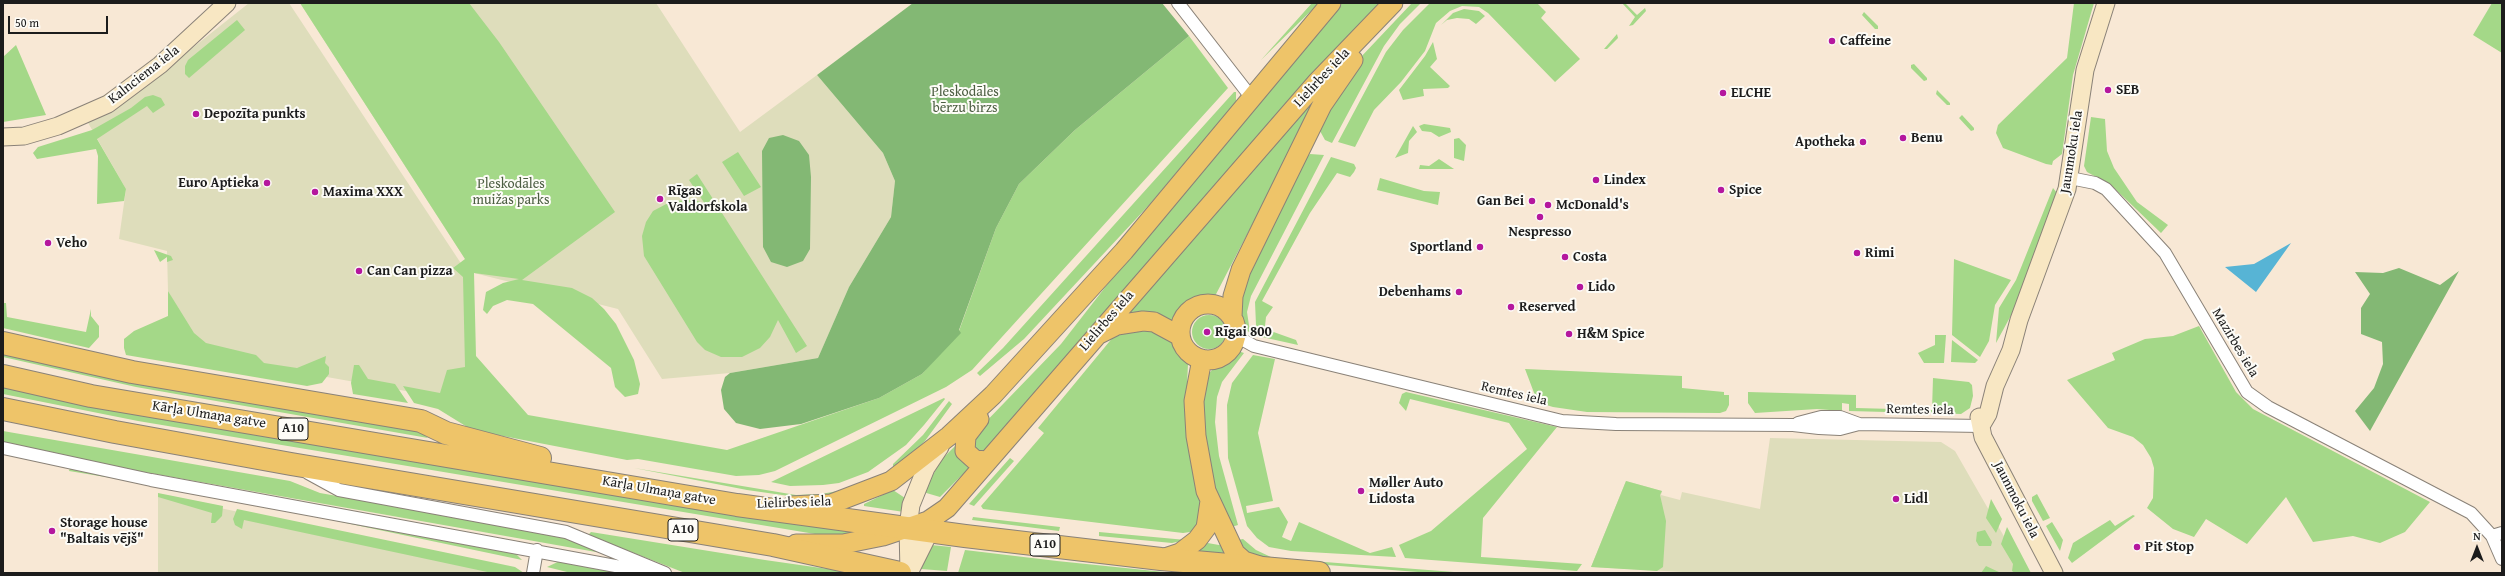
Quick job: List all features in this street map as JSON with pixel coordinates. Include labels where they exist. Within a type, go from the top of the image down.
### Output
[{"type":"highway","points":[[3,343],[132,372],[421,421],[446,433],[537,456],[585,478]]},
{"type":"highway","name":"Kārļa Ulmaņa gatve","points":[[3,376],[91,396],[585,478],[737,505],[1161,559],[1319,573]]},
{"type":"highway","name":"A10","points":[[3,408],[65,423],[291,464],[773,545],[900,573]]},
{"type":"highway","points":[[3,421],[65,423]]},
{"type":"main road","name":"Lielirbes iela","points":[[773,545],[858,542],[919,529],[940,512],[1318,81],[1393,3]]},
{"type":"main road","points":[[1232,317],[1217,305],[1196,306],[1182,322],[1180,336],[1185,348],[1202,359],[1215,359],[1227,353],[1236,336],[1232,317],[1233,296],[1241,270],[1322,105],[1342,72],[1399,3]]},
{"type":"main road","name":"Lielirbes iela","points":[[737,505],[831,504],[891,481],[949,436],[993,395],[1124,251],[1326,7]]},
{"type":"main road","points":[[1094,336],[1117,325],[1143,321],[1154,322],[1180,336]]},
{"type":"main road","points":[[1202,359],[1196,380],[1194,401],[1196,436],[1210,501],[1235,553],[1244,560],[1271,569]]},
{"type":"main road","points":[[986,460],[969,456],[965,451],[964,444],[966,436],[993,395]]},
{"type":"main road","points":[[1161,559],[1180,553],[1197,540],[1206,528],[1210,501]]},
{"type":"street","name":"Kalnciema iela","points":[[3,137],[24,136],[58,126],[108,104],[160,66],[227,3]]},
{"type":"street","points":[[1178,3],[1251,96]]},
{"type":"street","name":"Jaunmoku iela","points":[[2054,573],[1983,437],[1978,412],[1991,369],[2019,320],[2061,208],[2070,178],[2085,70],[2106,3]]},
{"type":"street","name":"Mazirbes iela","points":[[2070,178],[2095,183],[2106,189],[2165,253],[2247,392],[2268,407],[2471,513],[2497,534],[2502,559]]},
{"type":"street","name":"Remtes iela","points":[[1236,336],[1254,346],[1562,421],[1616,424],[1793,425],[1840,429],[1859,424],[1981,426]]},
{"type":"street","points":[[909,573],[919,529],[911,505],[920,480],[934,454],[949,436]]},
{"type":"street","points":[[3,448],[152,480],[537,550],[653,573]]},
{"type":"street","points":[[291,464],[339,490],[566,532],[665,573]]},
{"type":"street","points":[[533,573],[537,550]]},
{"type":"shaded area","points":[[249,3],[289,3],[466,271],[470,373],[445,398],[203,355],[168,291],[167,251],[119,239],[126,189],[87,121],[113,111]]},
{"type":"shaded area","name":"Rīgas Valdorfskola","points":[[300,3],[656,3],[740,132],[817,75],[883,153],[895,181],[891,217],[849,287],[818,358],[730,373],[662,379],[618,309],[474,273]]},
{"type":"shaded area","points":[[1770,438],[1941,442],[1955,451],[2025,573],[1701,573],[1591,567],[1626,481],[1662,491],[1661,495],[1680,500],[1682,492],[1760,509]]},
{"type":"shaded area","points":[[158,495],[510,569],[513,573],[158,573]]},
{"type":"green space","name":"Pleskodāles muižas parks","points":[[300,3],[469,3],[499,42],[615,212],[522,280],[572,288],[592,298],[604,309],[616,324],[634,360],[640,384],[638,394],[625,397],[615,387],[611,368],[533,304],[507,300],[493,306],[487,314],[483,310],[486,292],[503,283],[519,279],[474,273],[476,356],[528,415],[727,450],[879,398],[922,374],[959,331],[996,228],[1019,184],[1075,130],[1189,36],[1228,88],[972,370],[946,387],[775,471],[759,475],[736,476],[638,459],[627,460],[472,430],[438,409],[414,403],[403,386],[440,393],[447,370],[465,367],[463,277],[453,268],[465,259]]},
{"type":"green space","name":"Pleskodāles bērzu birzs","points":[[913,3],[1162,3],[1189,36],[1075,130],[1019,184],[996,228],[959,330],[961,333],[922,374],[879,398],[801,424],[760,429],[736,423],[724,409],[721,390],[725,377],[730,373],[818,358],[849,287],[891,217],[895,181],[883,153],[817,75]]},
{"type":"green space","points":[[1312,3],[1319,3],[1261,60]]},
{"type":"green space","points":[[1342,3],[1381,3],[986,450],[978,451],[974,448],[976,432],[1061,344],[1124,263]]},
{"type":"green space","points":[[1412,3],[1421,3],[1400,24],[1384,46],[1332,143],[1325,140],[1320,131],[1322,116],[1359,59]]},
{"type":"green space","points":[[1430,3],[1537,3],[1546,12],[1541,18],[1580,59],[1555,82],[1488,13],[1479,7],[1462,6],[1450,11],[1436,23],[1425,51],[1401,82],[1374,110],[1355,147],[1338,142],[1386,52],[1403,30]]},
{"type":"green space","points":[[1622,3],[1625,3],[1637,15],[1645,8],[1646,11],[1633,25],[1629,26],[1635,17]]},
{"type":"green space","points":[[2074,3],[2094,3],[2073,75],[2062,154],[2053,161],[2052,165],[2003,148],[1996,133],[1998,125],[2067,58]]},
{"type":"green space","points":[[2492,3],[2502,3],[2502,53],[2473,35]]},
{"type":"green space","points":[[1464,9],[1479,11],[1485,16],[1476,24],[1469,19],[1457,18],[1447,20],[1441,25],[1453,13]]},
{"type":"green space","points":[[1864,12],[1878,26],[1878,29],[1875,29],[1862,15]]},
{"type":"green space","points":[[237,20],[245,30],[189,78],[185,74],[185,66],[188,60]]},
{"type":"green space","points":[[1617,34],[1618,38],[1607,49],[1604,49]]},
{"type":"green space","points":[[1433,42],[1437,59],[1430,67],[1450,86],[1448,88],[1423,89],[1424,96],[1403,100],[1399,90],[1425,56]]},
{"type":"green space","points":[[16,45],[46,115],[3,122],[3,57]]},
{"type":"green space","points":[[1914,64],[1927,78],[1927,80],[1924,81],[1911,68],[1911,65]]},
{"type":"green space","points":[[1323,88],[1214,298],[1202,298],[1190,301],[1178,313],[1173,321],[1158,318],[1123,318]]},
{"type":"green space","points":[[1937,90],[1950,103],[1950,105],[1947,105],[1936,94]]},
{"type":"green space","points":[[1234,92],[1236,92],[1236,101],[1228,112],[1149,205],[1024,339],[980,376],[977,373],[1003,348]]},
{"type":"green space","points":[[153,95],[161,98],[165,105],[153,113],[147,106],[97,139],[126,189],[124,201],[97,204],[98,156],[96,149],[37,159],[33,153],[38,147],[92,130],[131,108],[145,97]]},
{"type":"green space","points":[[1962,115],[1974,128],[1974,130],[1971,131],[1959,118]]},
{"type":"green space","points":[[2091,117],[2105,119],[2107,151],[2114,168],[2137,202],[2168,225],[2161,233],[2111,185],[2087,172],[2084,166]]},
{"type":"green space","points":[[1424,124],[1450,128],[1451,132],[1439,137],[1431,132],[1422,131],[1419,126]]},
{"type":"green space","points":[[1413,126],[1417,132],[1409,141],[1408,153],[1395,158]]},
{"type":"green space","points":[[783,135],[799,141],[809,155],[811,177],[810,249],[803,261],[787,267],[771,262],[763,247],[762,151],[769,138]]},
{"type":"green space","points":[[1459,138],[1466,145],[1464,161],[1454,158],[1454,139]]},
{"type":"green space","points":[[738,152],[761,187],[744,196],[722,162]]},
{"type":"green space","points":[[1310,154],[1324,155],[1251,296],[1247,312],[1250,332],[1243,330],[1237,304],[1237,296],[1305,158]]},
{"type":"green space","points":[[1331,157],[1354,164],[1356,168],[1350,177],[1337,173],[1310,213],[1262,301],[1273,307],[1266,317],[1265,326],[1268,330],[1296,340],[1298,345],[1262,337],[1257,332],[1255,302]]},
{"type":"green space","points":[[1439,159],[1454,169],[1419,169],[1420,165],[1429,166]]},
{"type":"green space","points":[[697,174],[807,346],[796,353],[778,320],[770,337],[760,348],[742,357],[721,357],[705,350],[697,342],[644,256],[642,236],[646,222],[653,211],[672,201],[695,200],[705,204],[689,180]]},
{"type":"green space","points":[[1380,178],[1424,191],[1440,192],[1438,205],[1377,190]]},
{"type":"green space","points":[[2053,188],[2057,193],[2015,308],[1996,343],[1999,308],[2016,280]]},
{"type":"green space","points":[[154,250],[171,256],[173,260],[167,262],[167,257],[160,262]]},
{"type":"green space","points":[[1954,259],[2011,280],[1995,305],[1989,341],[1980,357],[1952,335]]},
{"type":"green space","points":[[2399,268],[2440,285],[2459,271],[2370,431],[2355,411],[2374,388],[2383,364],[2382,342],[2361,334],[2361,308],[2370,294],[2355,272],[2383,273]]},
{"type":"green space","points":[[168,291],[194,333],[206,343],[256,355],[264,363],[297,368],[326,356],[325,363],[329,367],[329,374],[322,383],[307,386],[126,355],[124,339],[134,331],[168,316]]},
{"type":"green space","points":[[3,303],[6,303],[7,317],[86,332],[91,309],[91,316],[99,326],[99,337],[89,348],[3,328]]},
{"type":"green space","points":[[1209,315],[1221,320],[1226,332],[1221,344],[1209,349],[1197,344],[1192,332],[1197,320]]},
{"type":"green space","points":[[2199,326],[2236,392],[2253,409],[2430,502],[2405,532],[2380,543],[2353,536],[2313,542],[2286,497],[2247,544],[2206,519],[2194,537],[2173,529],[2147,508],[2153,498],[2154,468],[2151,458],[2143,445],[2133,437],[2108,428],[2067,380],[2115,360],[2112,353],[2145,339],[2173,336]]},
{"type":"green space","points":[[1144,327],[1172,339],[1188,364],[1186,406],[1203,512],[1197,531],[1183,533],[983,509],[981,506],[1044,433],[1038,428],[1114,336],[1122,330]]},
{"type":"green space","points":[[1935,335],[1946,335],[1944,363],[1924,363],[1918,353],[1935,345]]},
{"type":"green space","points":[[1952,340],[1978,360],[1975,363],[1951,362]]},
{"type":"green space","points":[[3,350],[419,431],[428,438],[136,387],[3,357]]},
{"type":"green space","points":[[1238,351],[1244,353],[1222,382],[1217,397],[1215,422],[1219,456],[1238,525],[1228,528],[1216,498],[1205,442],[1203,394],[1208,375],[1215,366],[1232,358]]},
{"type":"green space","points":[[1253,355],[1275,359],[1258,433],[1273,501],[1246,506],[1247,513],[1279,507],[1288,522],[1282,537],[1291,541],[1299,522],[1370,553],[1392,547],[1396,557],[1291,551],[1269,547],[1257,538],[1247,526],[1228,458],[1227,405],[1232,383]]},
{"type":"green space","points":[[354,365],[359,365],[368,379],[395,384],[408,403],[353,394],[351,383]]},
{"type":"green space","points":[[1525,369],[1682,376],[1682,388],[1724,392],[1724,395],[1729,395],[1729,405],[1726,411],[1720,413],[1587,412],[1553,407],[1543,404],[1536,398]]},
{"type":"green space","points":[[1933,378],[1969,382],[1972,385],[1973,396],[1970,408],[1961,414],[1849,411],[1849,404],[1842,403],[1842,411],[1817,409],[1755,413],[1748,403],[1748,392],[1856,395],[1856,408],[1932,410]]},
{"type":"green space","points":[[3,387],[710,509],[870,535],[815,534],[138,421],[3,394]]},
{"type":"green space","points":[[1406,392],[1557,427],[1483,518],[1481,557],[1582,564],[1577,571],[1405,558],[1399,545],[1431,531],[1527,449],[1509,423],[1410,399],[1406,411],[1399,403],[1402,394]]},
{"type":"green space","points":[[944,398],[945,399],[924,425],[906,445],[868,472],[839,483],[823,485],[790,486],[771,482]]},
{"type":"green space","points":[[949,401],[952,404],[925,441],[905,461],[893,469],[893,464],[923,435]]},
{"type":"green space","points":[[3,431],[290,481],[320,493],[540,531],[564,537],[596,550],[596,552],[127,469],[3,443]]},
{"type":"green space","points":[[956,445],[958,457],[969,468],[940,497],[923,492],[942,459]]},
{"type":"green space","points":[[1010,458],[1014,461],[974,506],[969,504]]},
{"type":"green space","points":[[70,468],[130,481],[69,471]]},
{"type":"green space","points":[[634,468],[796,495],[821,494],[849,489],[834,494],[796,497],[747,490]]},
{"type":"green space","points":[[1626,481],[1662,491],[1660,495],[1666,521],[1663,567],[1657,571],[1591,567]]},
{"type":"green space","points":[[893,490],[908,500],[904,512],[864,506],[864,504]]},
{"type":"green space","points":[[158,493],[223,506],[222,516],[215,523],[211,523],[212,513],[158,497]]},
{"type":"green space","points":[[2037,494],[2050,518],[2043,521],[2032,501],[2032,497]]},
{"type":"green space","points":[[1991,499],[2002,519],[1996,533],[1986,518]]},
{"type":"green space","points":[[246,502],[514,552],[522,560]]},
{"type":"green space","points":[[237,509],[515,567],[524,573],[492,573],[244,520],[242,529],[235,525],[233,519]]},
{"type":"green space","points":[[2133,515],[2135,516],[2072,563],[2068,558],[2073,543],[2110,520],[2115,526]]},
{"type":"green space","points":[[973,517],[1060,527],[1059,531],[972,520]]},
{"type":"green space","points":[[2052,522],[2063,540],[2060,551],[2046,526]]},
{"type":"green space","points":[[2007,527],[2031,573],[2015,573],[2012,571],[2013,564],[2001,544]]},
{"type":"green space","points":[[1985,530],[1992,542],[1991,546],[1979,546],[1976,541],[1977,532]]},
{"type":"green space","points":[[591,532],[856,573],[685,573],[588,535]]},
{"type":"green space","points":[[1099,532],[1186,540],[1172,543],[1099,536]]},
{"type":"green space","points":[[1243,539],[1256,550],[1273,558],[1467,573],[1431,573],[1275,561],[1248,556],[1233,541]]},
{"type":"green space","points":[[1202,542],[1219,545],[1223,543],[1227,551],[1225,554],[1198,552]]},
{"type":"green space","points":[[931,545],[951,547],[947,571],[921,569]]},
{"type":"green space","points":[[965,550],[1057,561],[1174,573],[958,573]]},
{"type":"green space","points":[[564,559],[628,573],[571,573],[547,567]]},
{"type":"green space","points":[[1986,566],[2001,573],[1981,573]]},
{"type":"water","points":[[2291,243],[2256,292],[2225,267],[2254,264]]},
{"type":"place","name":"Caffeine","points":[[1832,41]]},
{"type":"place","name":"SEB","points":[[2108,90]]},
{"type":"place","name":"ELCHE","points":[[1723,93]]},
{"type":"place","name":"Depozīta punkts","points":[[196,114]]},
{"type":"place","name":"Benu","points":[[1903,138]]},
{"type":"place","name":"Apotheka","points":[[1863,142]]},
{"type":"place","name":"Lindex","points":[[1596,180]]},
{"type":"place","name":"Euro Aptieka","points":[[267,183]]},
{"type":"place","name":"Spice","points":[[1721,190]]},
{"type":"place","name":"Maxima XXX","points":[[315,192]]},
{"type":"place","name":"Rīgas Valdorfskola","points":[[660,199]]},
{"type":"place","name":"Gan Bei","points":[[1532,201]]},
{"type":"place","name":"McDonald's","points":[[1548,205]]},
{"type":"place","name":"Nespresso","points":[[1540,217]]},
{"type":"place","name":"Veho","points":[[48,243]]},
{"type":"place","name":"Sportland","points":[[1480,247]]},
{"type":"place","name":"Rimi","points":[[1857,253]]},
{"type":"place","name":"Costa","points":[[1565,257]]},
{"type":"place","name":"Can Can pizza","points":[[359,271]]},
{"type":"place","name":"Lido","points":[[1580,287]]},
{"type":"place","name":"Debenhams","points":[[1459,292]]},
{"type":"place","name":"Reserved","points":[[1511,307]]},
{"type":"place","name":"Rīgai 800","points":[[1207,332]]},
{"type":"place","name":"H&M Spice","points":[[1569,334]]},
{"type":"place","name":"Møller Auto Lidosta","points":[[1361,491]]},
{"type":"place","name":"Lidl","points":[[1896,499]]},
{"type":"place","name":"Storage house \"Baltais vējš\"","points":[[52,531]]},
{"type":"place","name":"Pit Stop","points":[[2137,547]]}]
